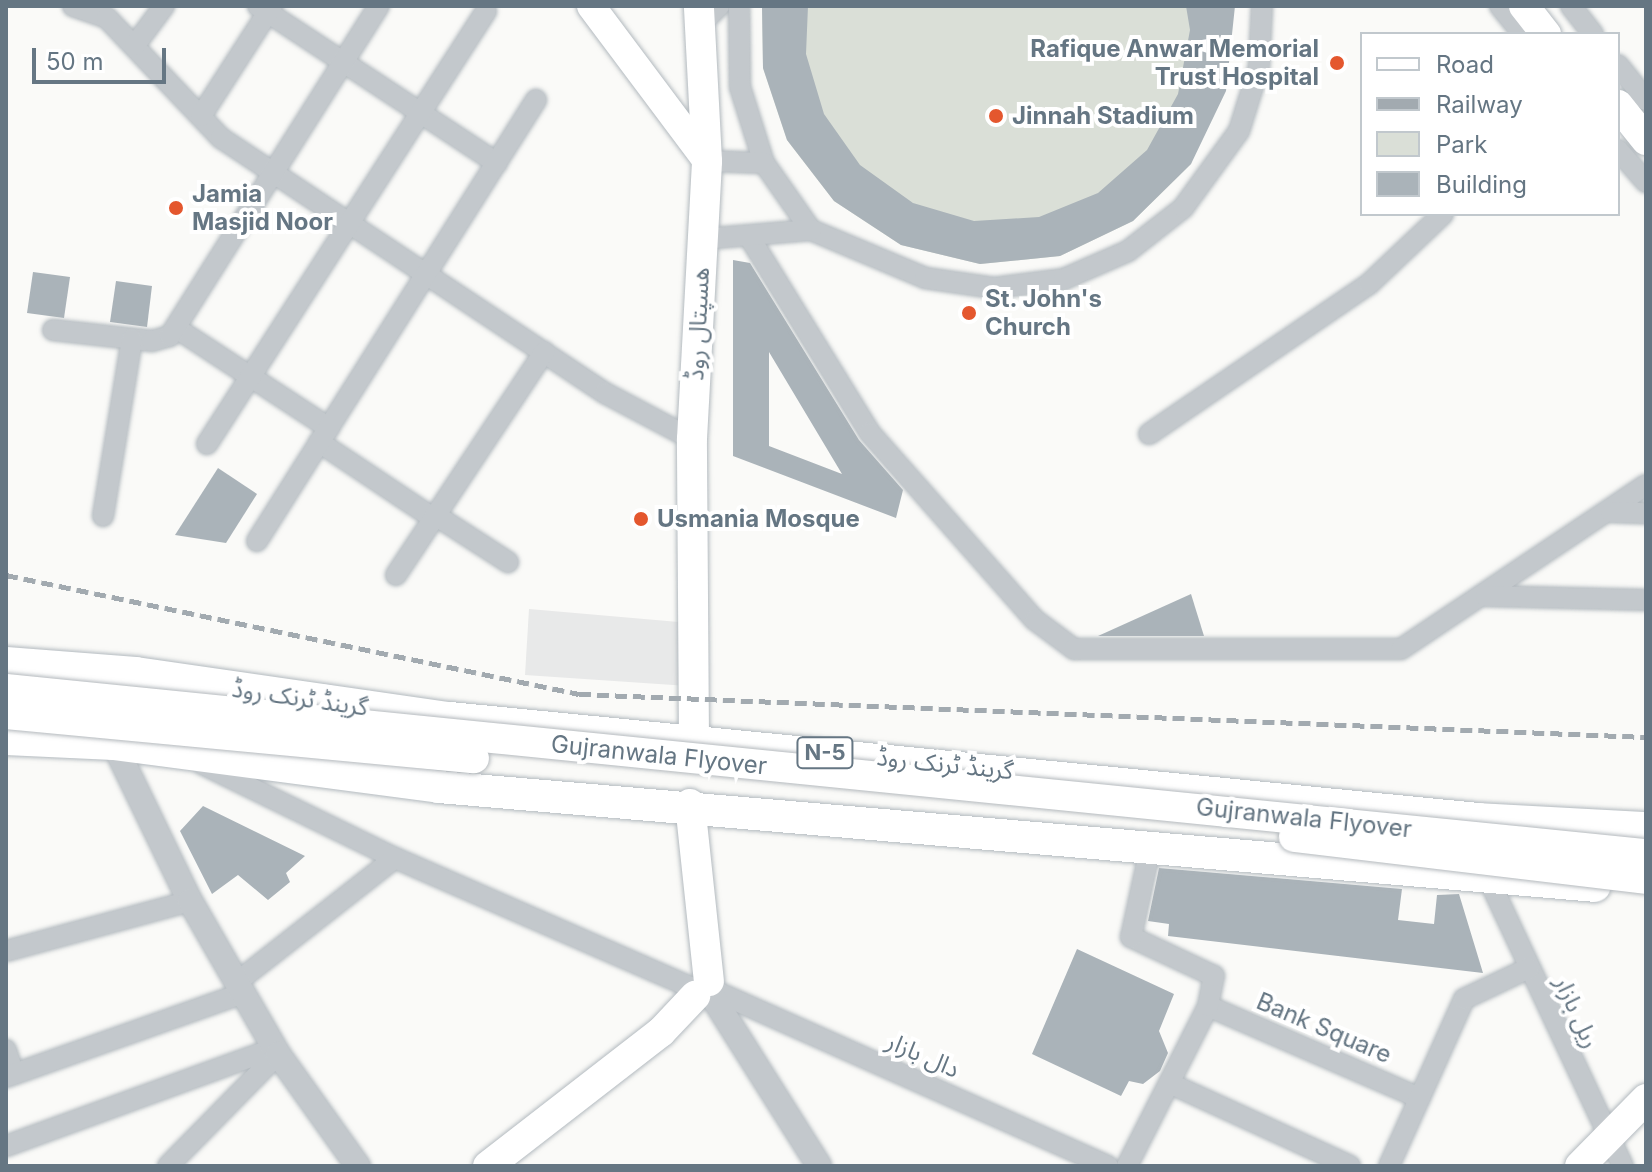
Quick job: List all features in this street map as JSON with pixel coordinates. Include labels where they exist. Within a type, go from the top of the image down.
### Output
[{"type":"highway","name":"گرینڈ ٹرنک روڈ","points":[[6,663],[136,673],[450,718],[986,768],[1478,819],[1646,828]]},
{"type":"highway","points":[[439,787],[450,718]]},
{"type":"highway","points":[[6,739],[114,744],[439,787],[690,804],[988,830],[1150,849],[1646,890]]},
{"type":"highway","points":[[986,768],[988,830]]},
{"type":"main road","points":[[591,6],[707,161]]},
{"type":"main road","points":[[1524,6],[1544,32]]},
{"type":"main road","points":[[1539,6],[1559,32]]},
{"type":"main road","name":"ھسپتال روڈ","points":[[694,740],[692,439],[707,161],[706,12]]},
{"type":"main road","points":[[1620,108],[1646,140]]},
{"type":"main road","points":[[1620,124],[1646,157]]},
{"type":"main road","name":"Gujranwala Flyover","points":[[6,689],[1646,854]]},
{"type":"main road","name":"Gujranwala Flyover","points":[[6,714],[1270,835],[1646,879]]},
{"type":"main road","points":[[690,804],[706,994]]},
{"type":"main road","points":[[488,1166],[706,994]]},
{"type":"main road","points":[[514,1166],[706,994]]},
{"type":"main road","points":[[1580,1166],[1646,1099]]},
{"type":"street","points":[[73,6],[107,18],[201,116],[275,174],[544,352],[692,439]]},
{"type":"street","points":[[135,45],[164,6]]},
{"type":"street","points":[[53,330],[161,340],[176,328],[379,6]]},
{"type":"street","points":[[739,6],[740,87],[764,163],[811,230]]},
{"type":"street","points":[[703,239],[750,238],[811,230],[925,278],[994,288],[1064,279],[1128,251],[1183,208],[1239,131],[1259,67],[1262,6]]},
{"type":"street","points":[[1500,6],[1521,32]]},
{"type":"street","points":[[1571,6],[1591,32]]},
{"type":"street","points":[[201,116],[266,8],[497,163]]},
{"type":"street","points":[[207,444],[486,11]]},
{"type":"street","points":[[1620,68],[1646,100]]},
{"type":"street","points":[[257,541],[536,100]]},
{"type":"street","points":[[1620,152],[1646,182]]},
{"type":"street","points":[[707,161],[764,163]]},
{"type":"street","points":[[1149,434],[1369,284],[1441,216]]},
{"type":"street","points":[[750,238],[870,433],[1035,620],[1074,649],[1401,649],[1486,596],[1646,485]]},
{"type":"street","points":[[176,328],[251,378],[434,516],[508,562]]},
{"type":"street","points":[[103,516],[132,339]]},
{"type":"street","points":[[396,575],[544,352]]},
{"type":"street","points":[[1611,512],[1646,513]]},
{"type":"street","points":[[1486,596],[1646,600]]},
{"type":"street","points":[[114,744],[190,901],[276,1051],[358,1166]]},
{"type":"street","name":"دال بازار","points":[[180,754],[395,858],[1108,1166]]},
{"type":"street","points":[[1127,1166],[1208,1006],[1209,971],[1131,937],[1150,849]]},
{"type":"street","points":[[6,1050],[10,1075],[240,987],[395,858]]},
{"type":"street","name":"ریل بازار","points":[[1488,878],[1606,1140],[1623,1166]]},
{"type":"street","points":[[6,951],[190,901]]},
{"type":"street","points":[[1389,1166],[1464,999],[1529,968]]},
{"type":"street","points":[[706,994],[819,1166]]},
{"type":"street","name":"Bank Square","points":[[1208,1006],[1420,1098]]},
{"type":"street","points":[[6,1146],[276,1051]]},
{"type":"street","points":[[168,1166],[276,1051]]},
{"type":"street","points":[[1169,1083],[1350,1166]]},
{"type":"shaded area","points":[[529,609],[690,623],[688,686],[525,675]]},
{"type":"green space","name":"Jinnah Stadium","points":[[762,6],[1233,6],[1191,164],[1133,221],[1060,256],[980,264],[901,245],[834,201],[787,140],[763,68]]},
{"type":"building","points":[[762,6],[808,6],[806,54],[824,114],[860,165],[913,203],[974,221],[1039,217],[1098,193],[1147,150],[1178,94],[1190,30],[1186,6],[1235,6],[1226,91],[1191,164],[1133,221],[1060,256],[980,264],[901,245],[834,201],[787,140],[763,68]]},
{"type":"building","points":[[733,260],[750,263],[859,440],[903,490],[896,518],[733,456]],"holes":[[[769,352],[842,474],[769,446]]]},
{"type":"building","points":[[33,272],[70,277],[64,318],[27,313]]},
{"type":"building","points":[[116,281],[152,286],[147,327],[110,322]]},
{"type":"building","points":[[218,468],[257,494],[226,543],[175,535]]},
{"type":"building","points":[[1191,594],[1204,636],[1098,636]]},
{"type":"building","points":[[203,806],[305,856],[286,873],[290,882],[268,900],[238,875],[212,894],[180,831]]},
{"type":"building","points":[[1159,868],[1402,889],[1398,920],[1434,924],[1437,895],[1459,894],[1483,973],[1168,936],[1169,924],[1148,921]]},
{"type":"building","points":[[1077,949],[1174,994],[1159,1031],[1168,1053],[1160,1071],[1143,1084],[1129,1081],[1121,1096],[1032,1054]]},
{"type":"railway","points":[[6,575],[579,694],[1646,737]]},
{"type":"place","name":"Rafique Anwar Memorial Trust Hospital","points":[[1337,63]]},
{"type":"place","name":"Jinnah Stadium","points":[[996,116]]},
{"type":"place","name":"Jamia Masjid Noor","points":[[176,208]]},
{"type":"place","name":"St. John's Church","points":[[969,313]]},
{"type":"place","name":"Usmania Mosque","points":[[641,519]]}]
